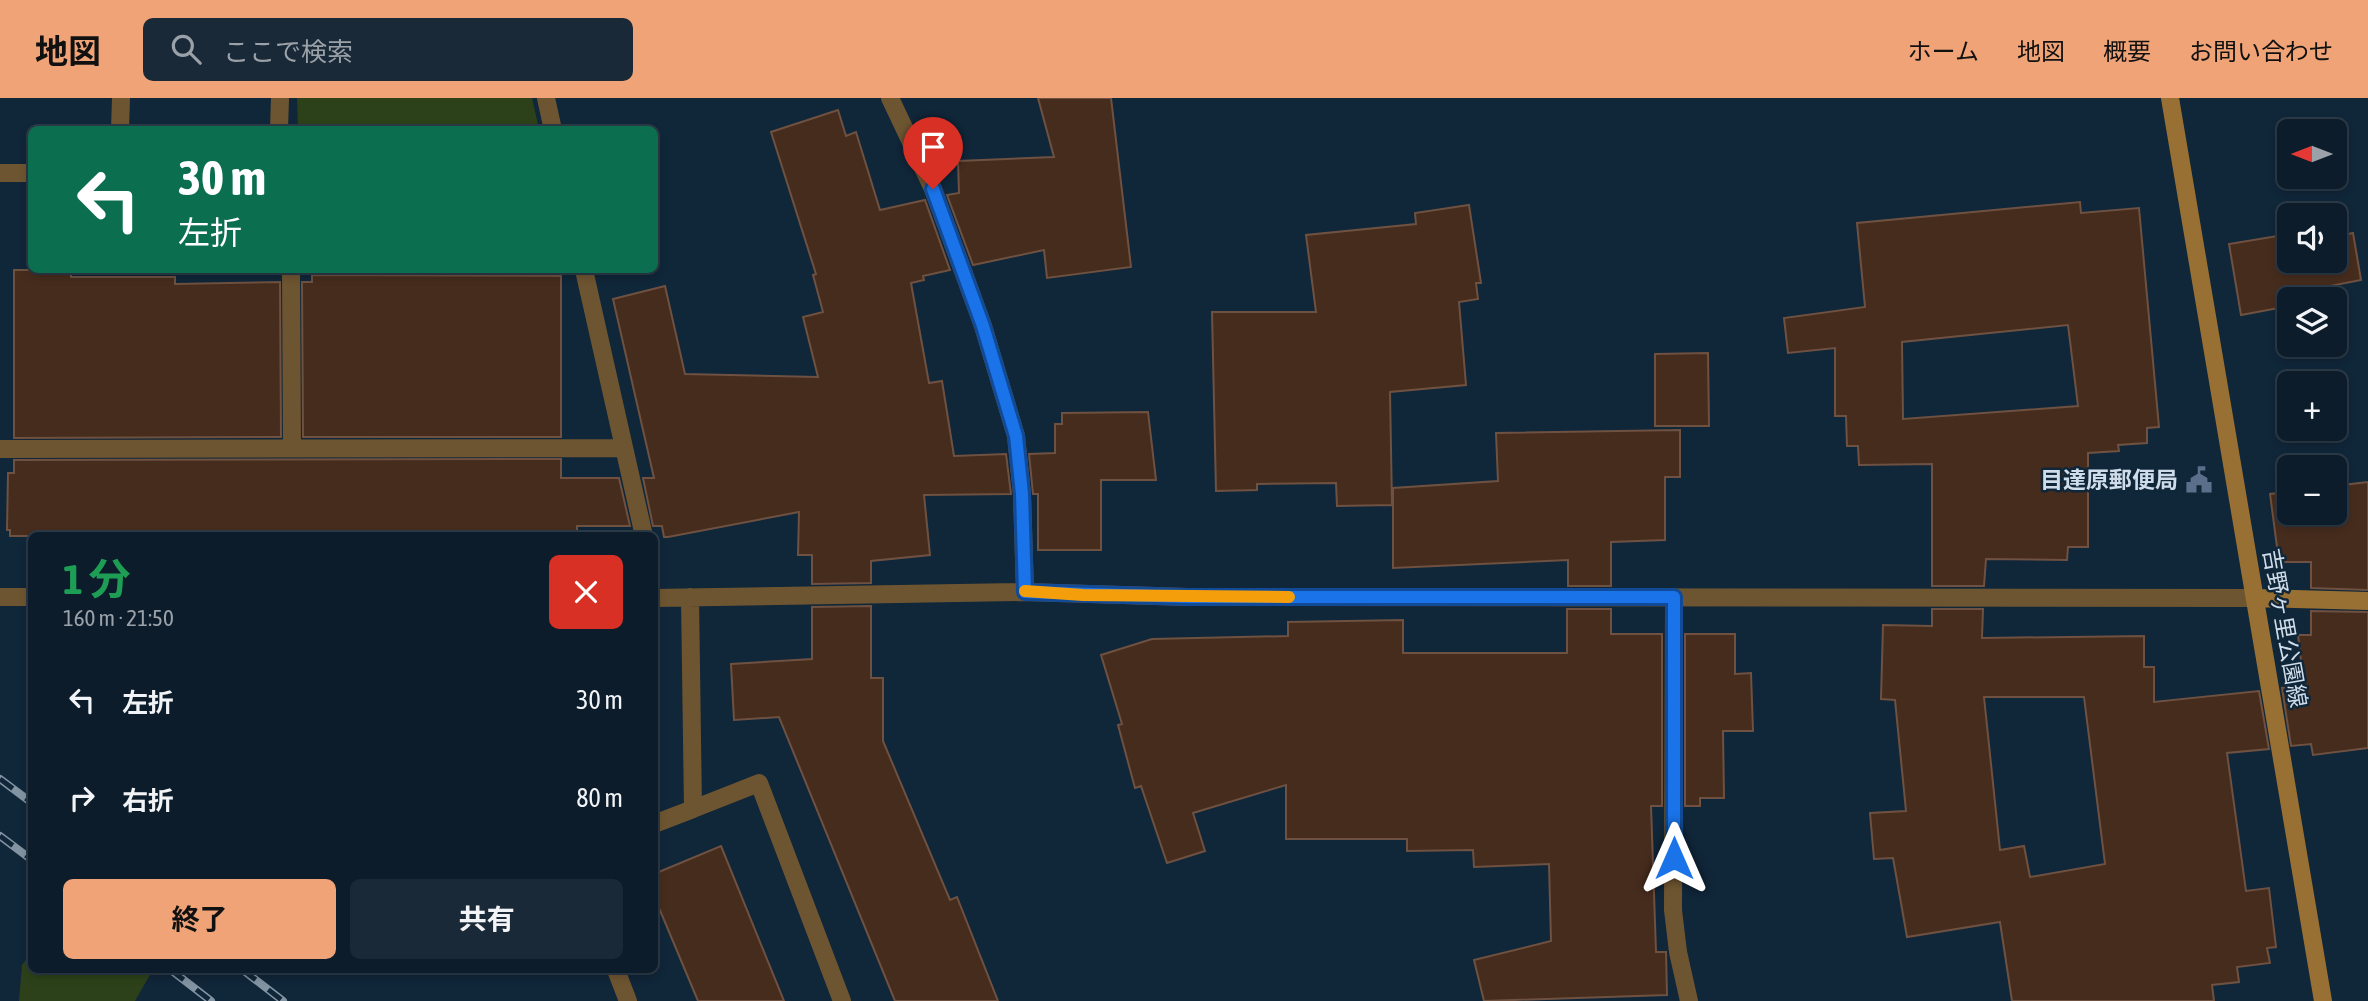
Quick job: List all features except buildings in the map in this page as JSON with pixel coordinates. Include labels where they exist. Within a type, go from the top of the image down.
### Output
[{"type":"main road","name":"吉野ヶ里公園線","points":[[2170,98],[2323,1001]]},
{"type":"main road","points":[[2255,598],[2368,601]]},
{"type":"street","points":[[120,126],[121,98]]},
{"type":"street","points":[[279,126],[280,98]]},
{"type":"street","points":[[547,98],[553,126]]},
{"type":"street","points":[[890,98],[933,189],[983,326],[1016,436],[1022,494],[1025,592]]},
{"type":"street","points":[[0,173],[28,173]]},
{"type":"street","points":[[291,273],[292,448]]},
{"type":"street","points":[[585,273],[643,532]]},
{"type":"street","points":[[0,449],[624,448]]},
{"type":"street","points":[[658,593],[690,597],[1025,592],[1188,597],[2255,598]]},
{"type":"street","points":[[0,597],[28,597]]},
{"type":"street","points":[[690,597],[693,809]]},
{"type":"street","points":[[1674,597],[1674,910],[1678,952],[1689,1001]]},
{"type":"street","points":[[658,822],[759,783],[842,1001]]},
{"type":"street","points":[[617,973],[628,1001]]},
{"type":"green space","points":[[297,98],[532,98],[538,126],[298,126]]},
{"type":"green space","points":[[28,957],[28,973],[151,973],[135,1001],[19,1001],[22,965]]},
{"type":"railway","points":[[0,779],[28,800]]},
{"type":"railway","points":[[0,836],[28,857]]},
{"type":"railway","points":[[175,973],[211,1001]]},
{"type":"railway","points":[[247,973],[283,1001]]},
{"type":"slow traffic","points":[[1025,591],[1083,595],[1289,597]]},
{"type":"place","name":"目達原郵便局","points":[[2199,480]]},
{"type":"route","points":[[933,189],[983,326],[1016,436],[1022,494],[1025,592],[1188,597],[1674,597],[1674,858]]}]
